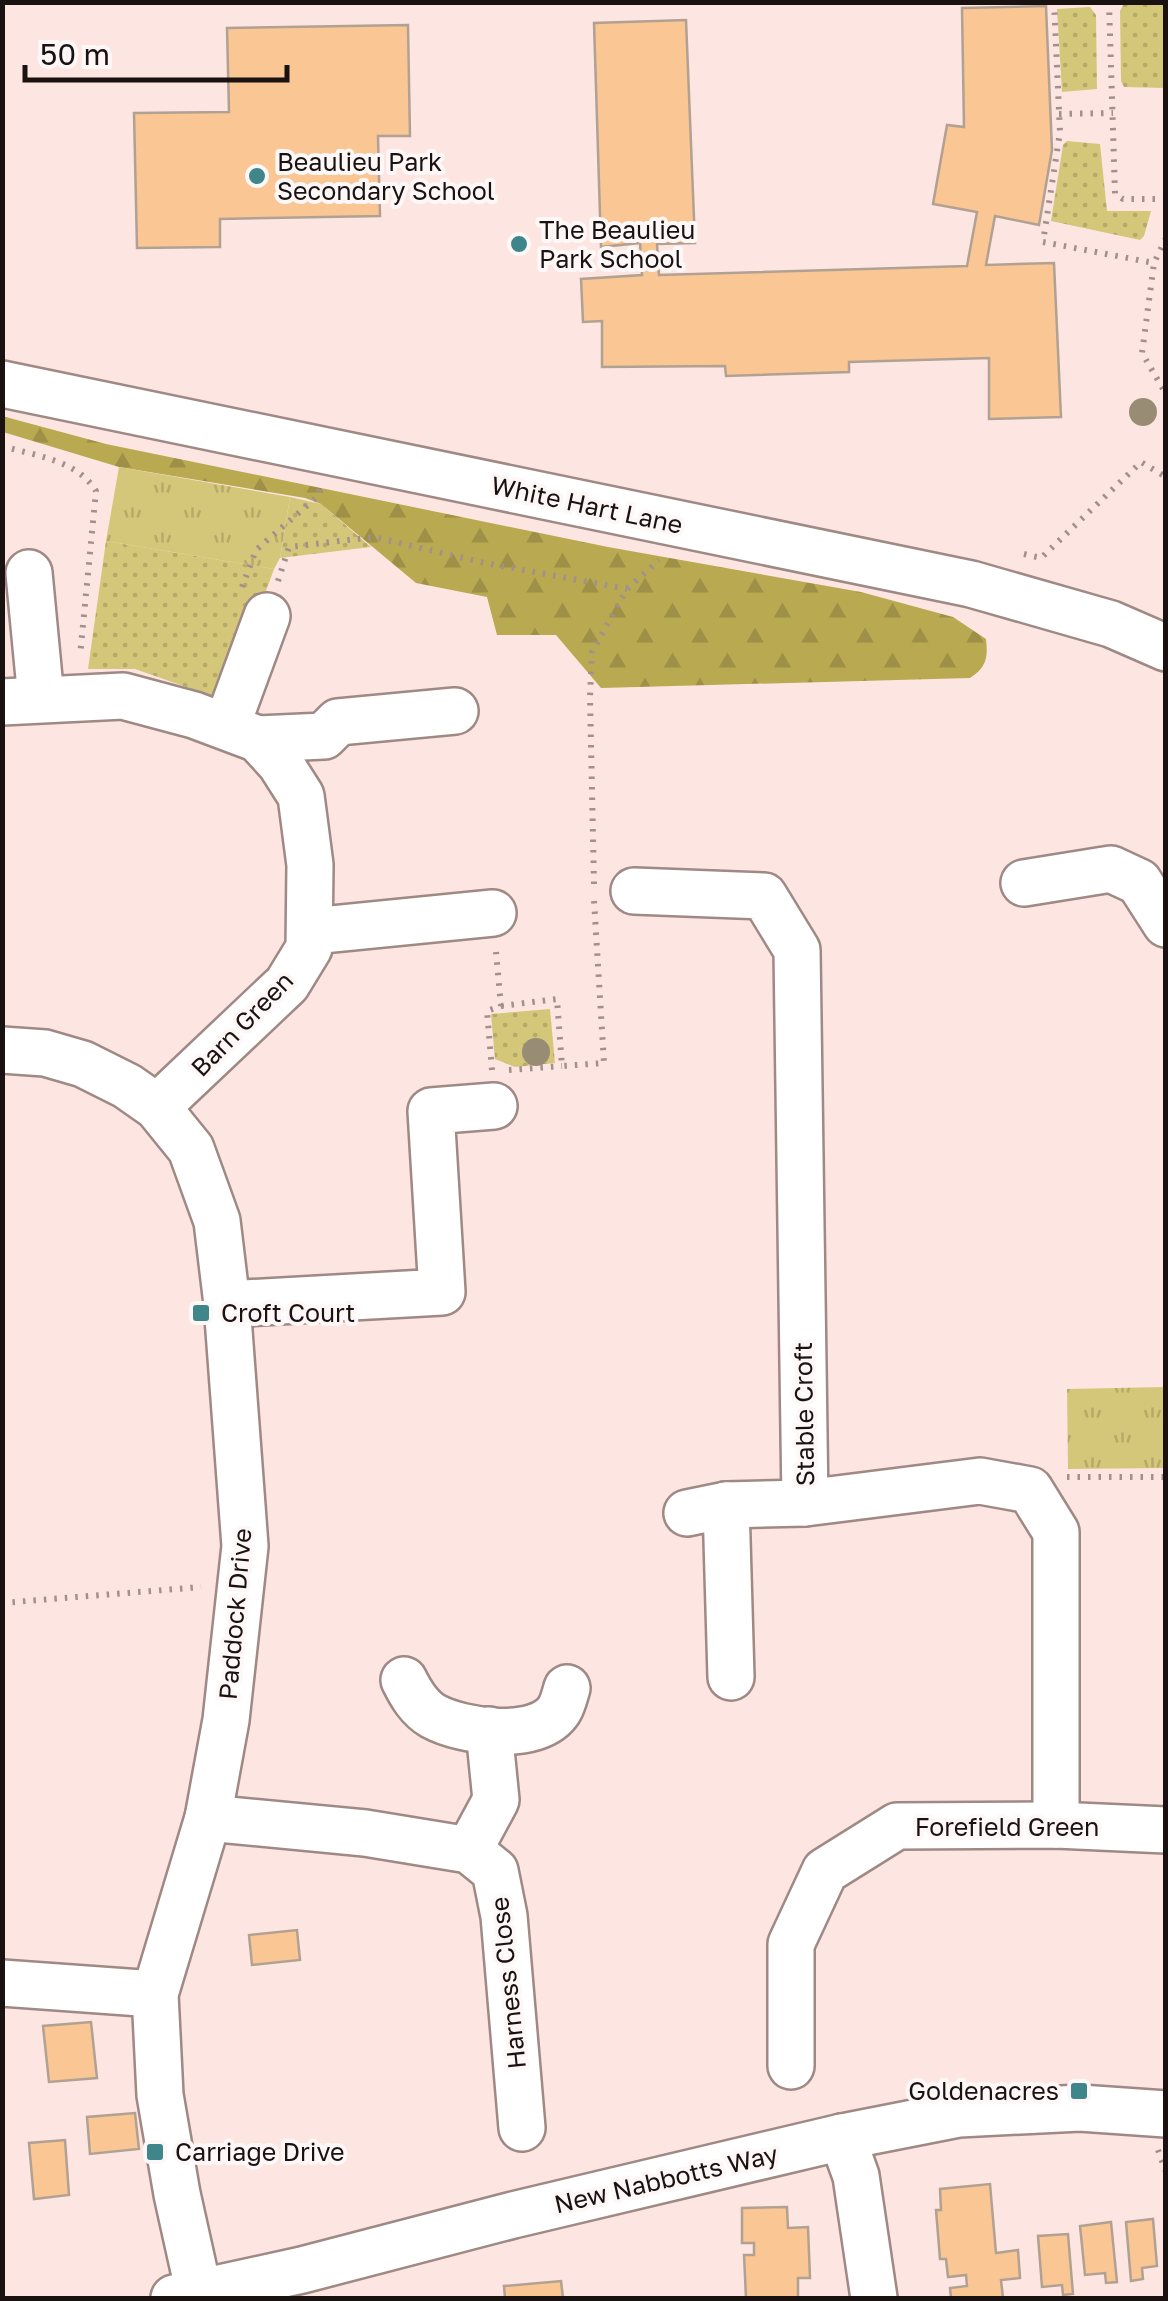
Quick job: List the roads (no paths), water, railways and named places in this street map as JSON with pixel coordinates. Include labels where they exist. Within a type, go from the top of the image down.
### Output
[{"type":"street","name":"White Hart Lane","points":[[2,384],[971,584],[1111,624],[1166,648]]},
{"type":"street","points":[[29,573],[40,699],[122,696],[242,732],[324,736],[338,722],[455,711]]},
{"type":"street","points":[[242,732],[267,616]]},
{"type":"street","name":"Barn Green","points":[[157,1107],[287,984],[309,948],[310,865],[301,796],[280,762],[242,732]]},
{"type":"street","points":[[1024,883],[1111,869],[1140,882],[1166,924]]},
{"type":"street","name":"Stable Croft","points":[[614,895],[764,896],[797,950],[805,1503],[980,1481],[1030,1490],[1056,1532],[1056,1825]]},
{"type":"street","points":[[312,930],[493,913]]},
{"type":"street","name":"Paddock Drive","points":[[2,1050],[45,1053],[82,1064],[127,1086],[157,1107],[191,1149],[217,1221],[246,1546],[226,1720],[208,1818],[155,1994],[160,2095],[187,2296]]},
{"type":"street","points":[[227,1304],[442,1292],[431,1111],[494,1106]]},
{"type":"street","points":[[730,1677],[706,1509],[805,1503]]},
{"type":"street","points":[[404,1680],[411,1696],[429,1714],[466,1728],[489,1730],[511,1731],[548,1720],[558,1711],[567,1688]]},
{"type":"street","points":[[208,1818],[365,1833],[468,1850],[496,1800],[489,1730]]},
{"type":"street","name":"Forefield Green","points":[[791,2066],[791,1944],[825,1871],[897,1826],[1056,1825],[1166,1830]]},
{"type":"street","name":"Harness Close","points":[[468,1850],[495,1871],[504,1916],[522,2128]]},
{"type":"street","points":[[2,1982],[155,1994]]},
{"type":"street","name":"New Nabbotts Way","points":[[187,2296],[842,2137],[959,2114],[1080,2108],[1163,2138]]},
{"type":"street","points":[[842,2137],[856,2176],[874,2298]]},
{"type":"place","name":"Beaulieu Park Secondary School","points":[[257,176]]},
{"type":"place","name":"The Beaulieu Park School","points":[[519,244]]},
{"type":"place","name":"Croft Court","points":[[201,1313]]},
{"type":"place","name":"Goldenacres","points":[[1079,2091]]},
{"type":"place","name":"Carriage Drive","points":[[155,2152]]}]
